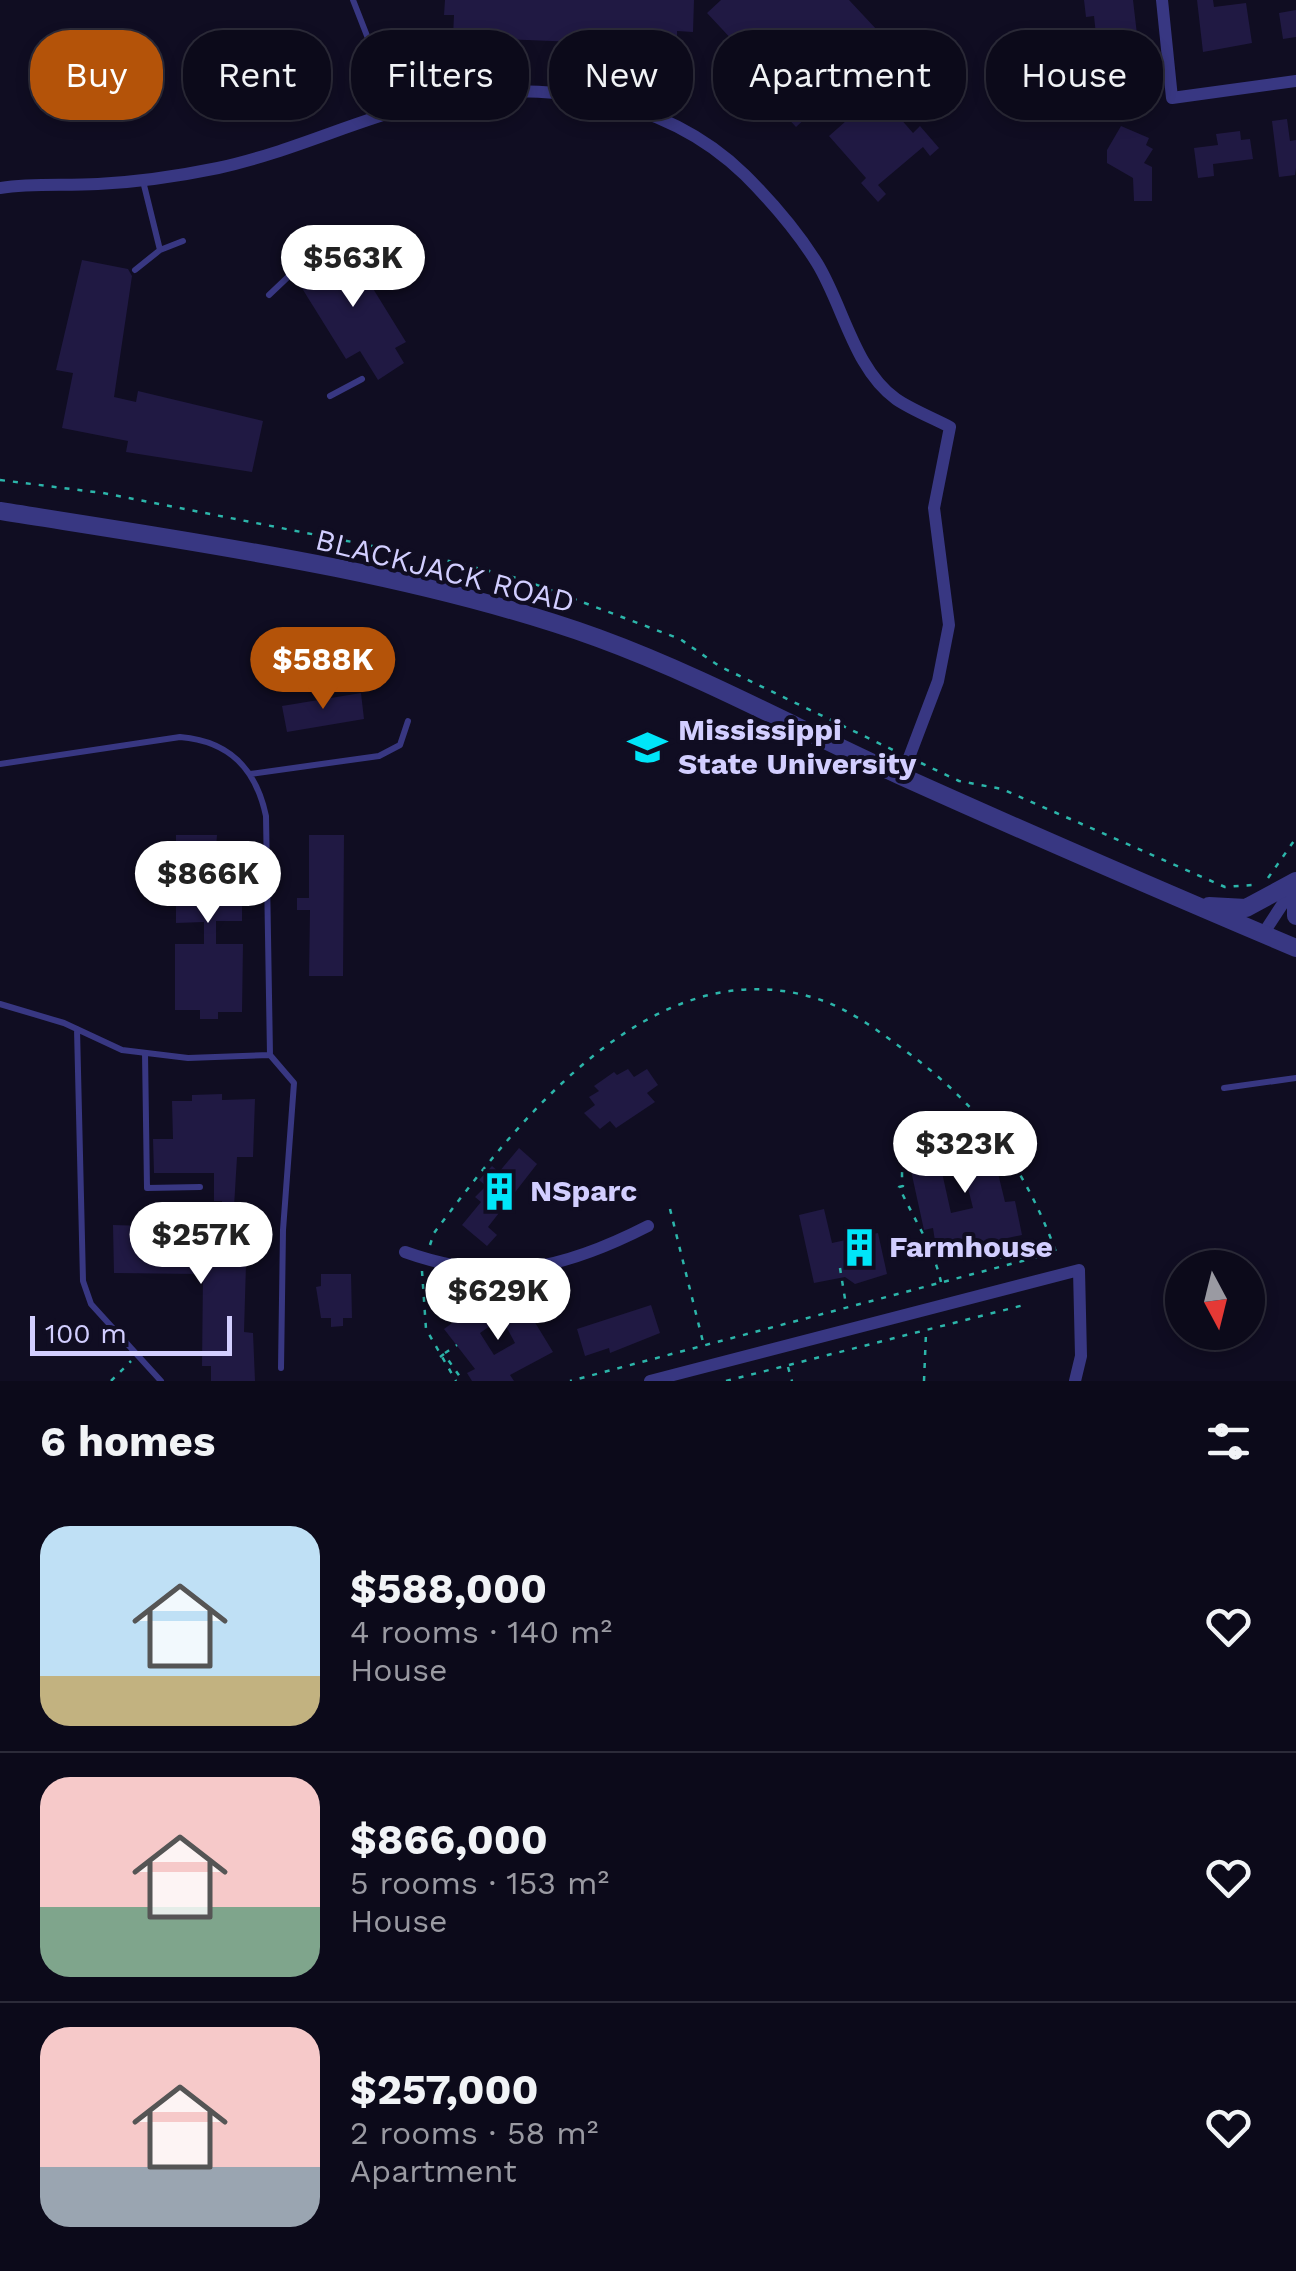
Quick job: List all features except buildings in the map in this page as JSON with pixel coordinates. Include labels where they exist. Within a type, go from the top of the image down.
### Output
[{"type":"street","points":[[1162,0],[1172,98],[1296,82]]},
{"type":"street","points":[[529,94],[552,93],[616,103],[678,125],[739,170],[768,198],[816,262],[867,366],[894,398],[950,427],[934,508],[949,625],[938,681],[902,776]]},
{"type":"street","points":[[0,188],[142,180],[276,154],[373,120]]},
{"type":"street","name":"BLACKJACK ROAD","points":[[0,511],[188,542],[478,601],[536,617],[686,676],[902,776],[1296,948]]},
{"type":"street","points":[[1196,904],[1246,908],[1296,884]]},
{"type":"street","points":[[1296,884],[1296,916]]},
{"type":"street","points":[[1263,934],[1296,884]]},
{"type":"street","points":[[405,1252],[476,1272],[532,1269],[595,1254],[648,1226]]},
{"type":"street","points":[[650,1381],[1079,1270],[1080,1356],[1075,1381]]},
{"type":"lane","points":[[352,0],[364,30]]},
{"type":"lane","points":[[142,180],[160,250]]},
{"type":"lane","points":[[269,295],[289,276],[297,254],[323,240]]},
{"type":"lane","points":[[134,270],[160,250],[184,241]]},
{"type":"lane","points":[[330,396],[362,379]]},
{"type":"lane","points":[[250,774],[379,756],[400,744],[408,722]]},
{"type":"lane","points":[[0,764],[180,737],[204,739],[258,782],[266,816],[270,1055],[294,1082],[296,1096],[283,1230],[281,1368]]},
{"type":"lane","points":[[0,1004],[122,1050],[188,1058],[270,1055]]},
{"type":"lane","points":[[77,1030],[83,1280],[90,1304],[161,1381]]},
{"type":"lane","points":[[145,1053],[146,1188],[200,1187]]},
{"type":"lane","points":[[1224,1088],[1296,1078]]},
{"type":"path","points":[[456,1381],[426,1330],[420,1294],[434,1233],[524,1117],[572,1072],[648,1018],[692,1000],[760,991],[817,998],[864,1021],[920,1061],[982,1117],[1035,1196],[1056,1252],[570,1381]]},
{"type":"path","points":[[941,1282],[932,1245],[922,1236],[900,1187],[903,1161],[918,1142],[982,1117]]},
{"type":"path","points":[[670,1209],[704,1343]]},
{"type":"path","points":[[997,1240],[1004,1266]]},
{"type":"path","points":[[840,1268],[847,1306]]},
{"type":"path","points":[[729,1380],[1028,1304]]},
{"type":"path","points":[[924,1381],[926,1330]]},
{"type":"path","points":[[439,1357],[457,1345]]},
{"type":"path","points":[[111,1381],[138,1354]]},
{"type":"path","points":[[444,1354],[464,1381]]},
{"type":"path","points":[[787,1365],[792,1381]]},
{"type":"place","name":"Mississippi State University","points":[[648,747]]},
{"type":"place","name":"NSparc","points":[[500,1191]]},
{"type":"place","name":"Farmhouse","points":[[859,1247]]}]
